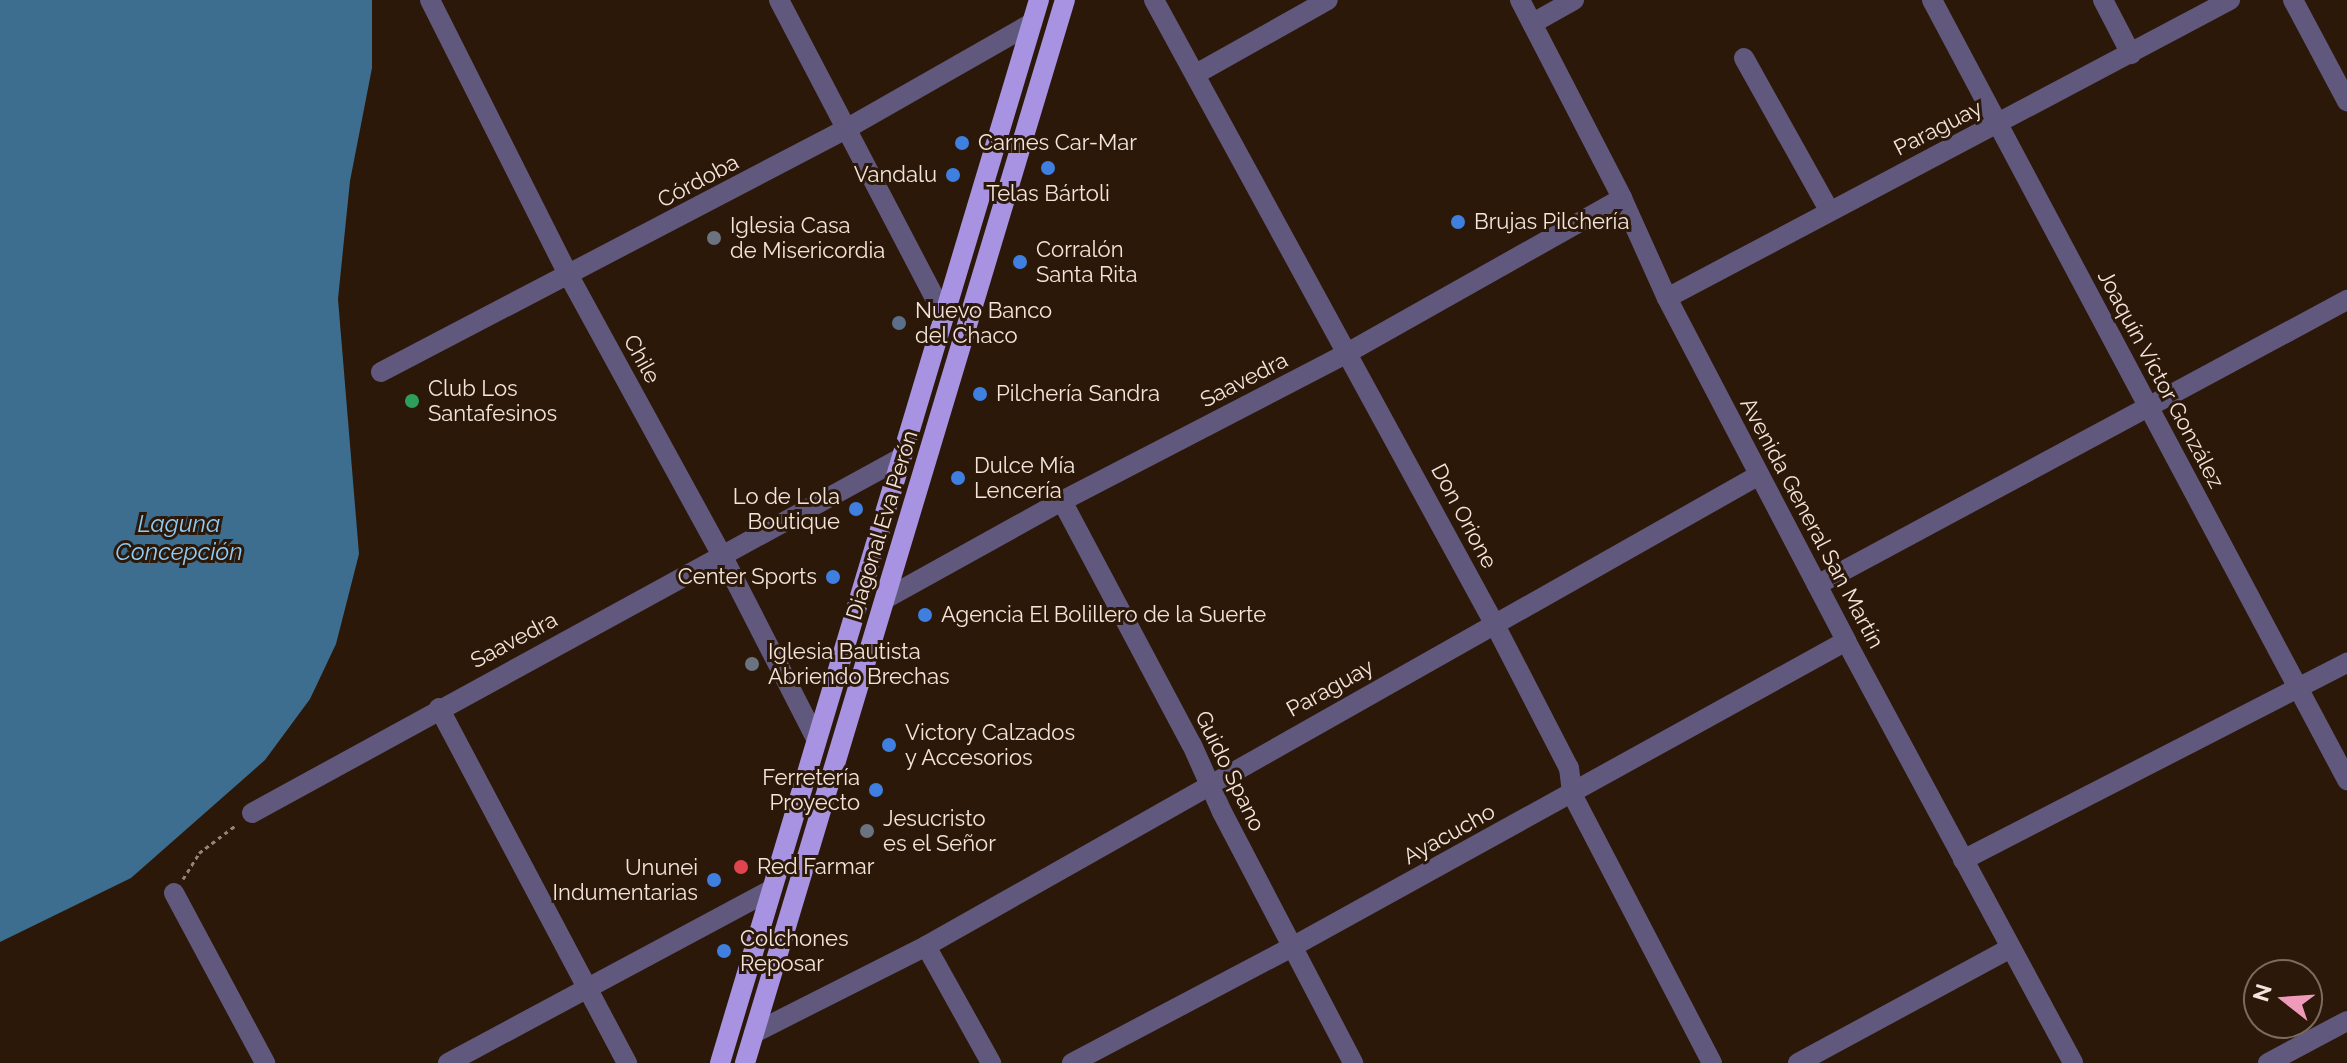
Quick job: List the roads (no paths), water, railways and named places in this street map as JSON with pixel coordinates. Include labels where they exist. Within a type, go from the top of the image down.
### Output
[{"type":"main road","name":"Diagonal Eva Perón","points":[[720,1063],[1039,0]]},
{"type":"main road","name":"Diagonal Eva Perón","points":[[745,1063],[1065,0]]},
{"type":"street","name":"Chile","points":[[430,0],[569,276],[722,555],[816,739]]},
{"type":"street","points":[[779,0],[943,314]]},
{"type":"street","name":"Don Orione","points":[[1154,0],[1349,352],[1494,623],[1569,768],[1572,794],[1712,1063]]},
{"type":"street","points":[[1196,74],[1328,0]]},
{"type":"street","name":"Avenida General San Martín","points":[[1520,0],[1622,198],[1667,298],[1759,475],[2073,1063]]},
{"type":"street","points":[[1533,23],[1574,0]]},
{"type":"street","name":"Joaquín Víctor González","points":[[1932,0],[2347,780]]},
{"type":"street","points":[[2103,0],[2131,54]]},
{"type":"street","name":"Paraguay","points":[[1667,298],[1829,210],[1999,125],[2230,0]]},
{"type":"street","points":[[2293,0],[2347,101]]},
{"type":"street","name":"Córdoba","points":[[381,372],[846,129],[1032,23]]},
{"type":"street","points":[[1744,58],[1829,210]]},
{"type":"street","name":"Saavedra","points":[[885,599],[1062,501],[1349,352],[1622,198]]},
{"type":"street","points":[[1817,585],[2347,300]]},
{"type":"street","name":"Saavedra","points":[[252,813],[901,458]]},
{"type":"street","name":"Paraguay","points":[[754,1033],[926,946],[1759,475]]},
{"type":"street","name":"Guido Spano","points":[[1062,501],[1192,745],[1208,784],[1353,1063]]},
{"type":"street","name":"Ayacucho","points":[[1072,1063],[1292,947],[1846,641]]},
{"type":"street","points":[[1963,860],[2347,663]]},
{"type":"street","points":[[439,708],[627,1063]]},
{"type":"street","points":[[448,1063],[771,890]]},
{"type":"street","points":[[174,893],[265,1063]]},
{"type":"street","points":[[926,946],[991,1063]]},
{"type":"street","points":[[1798,1063],[2011,948]]},
{"type":"street","points":[[2268,1063],[2347,1021]]},
{"type":"water","name":"Laguna Concepción","points":[[0,0],[372,0],[372,68],[350,181],[338,299],[359,554],[336,644],[310,699],[265,760],[131,878],[0,942]]},
{"type":"place","name":"Carnes Car-Mar","points":[[962,143]]},
{"type":"place","name":"Telas Bártoli","points":[[1048,168]]},
{"type":"place","name":"Vandalu","points":[[953,175]]},
{"type":"place","name":"Brujas Pilchería","points":[[1458,222]]},
{"type":"place","name":"Iglesia Casa de Misericordia","points":[[714,238]]},
{"type":"place","name":"Corralón Santa Rita","points":[[1020,262]]},
{"type":"place","name":"Nuevo Banco del Chaco","points":[[899,323]]},
{"type":"place","name":"Pilchería Sandra","points":[[980,394]]},
{"type":"place","name":"Club Los Santafesinos","points":[[412,401]]},
{"type":"place","name":"Dulce Mía Lencería","points":[[958,478]]},
{"type":"place","name":"Lo de Lola Boutique","points":[[856,509]]},
{"type":"place","name":"Center Sports","points":[[833,577]]},
{"type":"place","name":"Agencia El Bolillero de la Suerte","points":[[925,615]]},
{"type":"place","name":"Iglesia Bautista Abriendo Brechas","points":[[752,664]]},
{"type":"place","name":"Victory Calzados y Accesorios","points":[[889,745]]},
{"type":"place","name":"Ferretería Proyecto","points":[[876,790]]},
{"type":"place","name":"Jesucristo es el Señor","points":[[867,831]]},
{"type":"place","name":"Red Farmar","points":[[741,867]]},
{"type":"place","name":"Ununei Indumentarias","points":[[714,880]]},
{"type":"place","name":"Colchones Reposar","points":[[724,951]]}]
